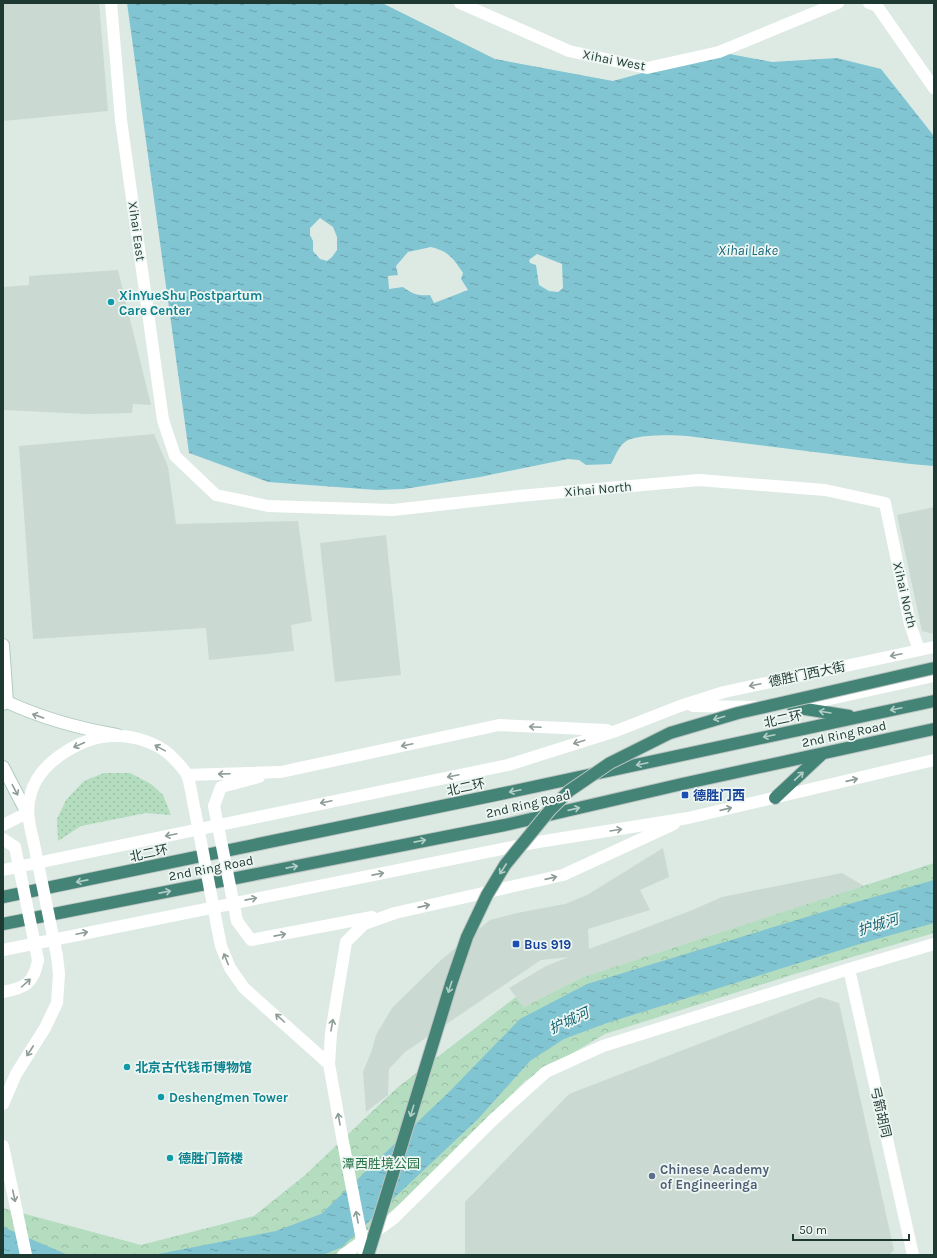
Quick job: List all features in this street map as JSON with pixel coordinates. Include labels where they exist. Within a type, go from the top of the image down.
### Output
[{"type":"highway","points":[[368,1255],[451,984],[467,937],[487,895],[505,865],[550,810],[569,791],[610,764],[670,733],[738,713],[934,668]]},
{"type":"highway","name":"北二环","points":[[3,897],[505,793],[934,701]]},
{"type":"highway","points":[[793,707],[856,717]]},
{"type":"highway","name":"2nd Ring Road","points":[[3,924],[504,825],[682,784],[934,729]]},
{"type":"highway","points":[[775,798],[822,754]]},
{"type":"street","name":"Xihai East","points":[[110,3],[120,112],[163,420],[175,456]]},
{"type":"street","name":"Xihai West","points":[[460,3],[569,51],[647,68],[719,52],[838,3]]},
{"type":"street","points":[[869,3],[877,6],[934,88]]},
{"type":"street","name":"Xihai North","points":[[175,456],[216,495],[268,506],[393,510],[518,496],[699,480],[825,490],[885,502],[910,624],[919,650]]},
{"type":"street","points":[[3,645],[5,703],[66,725],[137,739],[152,744],[164,750],[181,766],[187,775],[217,926],[225,957],[230,968],[244,988],[329,1064]]},
{"type":"street","name":"德胜门西大街","points":[[3,870],[508,764],[616,731],[680,706],[724,692],[934,647]]},
{"type":"street","name":"德胜门西大街","points":[[680,706],[793,707],[934,676]]},
{"type":"street","points":[[616,731],[498,725],[281,772],[221,787],[214,806],[237,921],[251,940],[395,913],[563,875],[688,818]]},
{"type":"street","points":[[27,813],[35,782],[56,758],[70,749],[86,742],[102,737],[117,735]]},
{"type":"street","points":[[3,950],[532,843],[688,818],[934,760]]},
{"type":"street","points":[[3,767],[27,813],[57,956],[58,974],[57,1003],[45,1028],[16,1074],[3,1104]]},
{"type":"street","points":[[187,775],[281,772]]},
{"type":"street","points":[[3,825],[27,813]]},
{"type":"street","points":[[3,839],[15,847],[38,960],[34,975],[25,985],[19,989],[3,992]]},
{"type":"street","points":[[365,1255],[329,1064],[331,1033],[346,942],[364,924],[395,913]]},
{"type":"street","points":[[343,1255],[393,1220],[495,1118],[546,1072],[603,1046],[934,944]]},
{"type":"street","name":"弓箭胡同","points":[[849,969],[913,1255]]},
{"type":"street","points":[[3,1146],[26,1255]]},
{"type":"shaded area","points":[[3,3],[99,3],[108,111],[3,121]]},
{"type":"shaded area","points":[[118,270],[151,405],[133,404],[132,413],[88,414],[3,410],[3,287],[29,285],[29,276]]},
{"type":"shaded area","points":[[154,434],[168,467],[176,524],[298,521],[312,621],[291,625],[294,651],[209,660],[206,628],[33,639],[19,446]]},
{"type":"shaded area","points":[[934,507],[934,634],[922,631],[897,515]]},
{"type":"shaded area","points":[[386,535],[401,675],[335,682],[320,543]]},
{"type":"shaded area","points":[[663,848],[669,877],[640,890],[650,910],[588,929],[589,949],[690,911],[722,897],[842,873],[864,886],[583,977],[524,1007],[509,988],[546,966],[569,957],[541,960],[405,1052],[389,1069],[388,1095],[366,1112],[363,1072],[376,1035],[392,1008],[441,960],[490,920],[517,913],[565,904],[587,895]]},
{"type":"shaded area","points":[[820,997],[839,1003],[894,1250],[889,1255],[465,1255],[465,1202],[569,1094]]},
{"type":"green space","points":[[104,773],[130,773],[151,784],[163,795],[171,815],[146,813],[81,826],[58,841],[57,819],[66,800],[84,781]]},
{"type":"green space","name":"潭西胜境公园","points":[[934,863],[934,933],[798,973],[605,1034],[525,1081],[412,1194],[349,1246],[335,1255],[3,1255],[3,1208],[141,1245],[254,1216],[304,1176],[398,1087],[516,997],[524,1007],[583,977]]},
{"type":"water","name":"Xihai Lake","points":[[127,3],[382,3],[495,59],[613,81],[719,52],[772,62],[837,58],[881,69],[934,136],[934,466],[687,436],[646,436],[630,439],[625,442],[619,449],[611,464],[586,465],[579,460],[568,459],[480,477],[404,489],[377,490],[268,482],[189,453]],"holes":[[[320,218],[333,227],[337,237],[337,250],[327,261],[320,259],[313,251],[313,241],[310,235],[310,228]],[[431,247],[446,253],[453,259],[463,273],[461,279],[468,290],[434,303],[430,295],[415,294],[403,287],[389,289],[388,276],[398,275],[396,266],[408,252]],[[537,254],[562,264],[563,288],[558,292],[549,291],[539,285],[536,265],[530,263],[529,260]]]},
{"type":"water","name":"护城河","points":[[934,880],[934,923],[863,943],[607,1023],[564,1039],[530,1061],[478,1119],[342,1247],[323,1255],[153,1255],[276,1231],[321,1214],[448,1093],[520,1019],[587,984],[849,904]]},
{"type":"water","points":[[3,1227],[68,1255],[3,1255]]},
{"type":"place","name":"XinYueShu Postpartum Care Center","points":[[111,302]]},
{"type":"place","name":"德胜门西","points":[[685,795]]},
{"type":"place","name":"Bus 919","points":[[516,944]]},
{"type":"place","name":"北京古代钱币博物馆","points":[[127,1067]]},
{"type":"place","name":"Deshengmen Tower","points":[[161,1097]]},
{"type":"place","name":"德胜门箭楼","points":[[170,1158]]},
{"type":"place","name":"Chinese Academy of Engineeringa","points":[[652,1176]]}]
